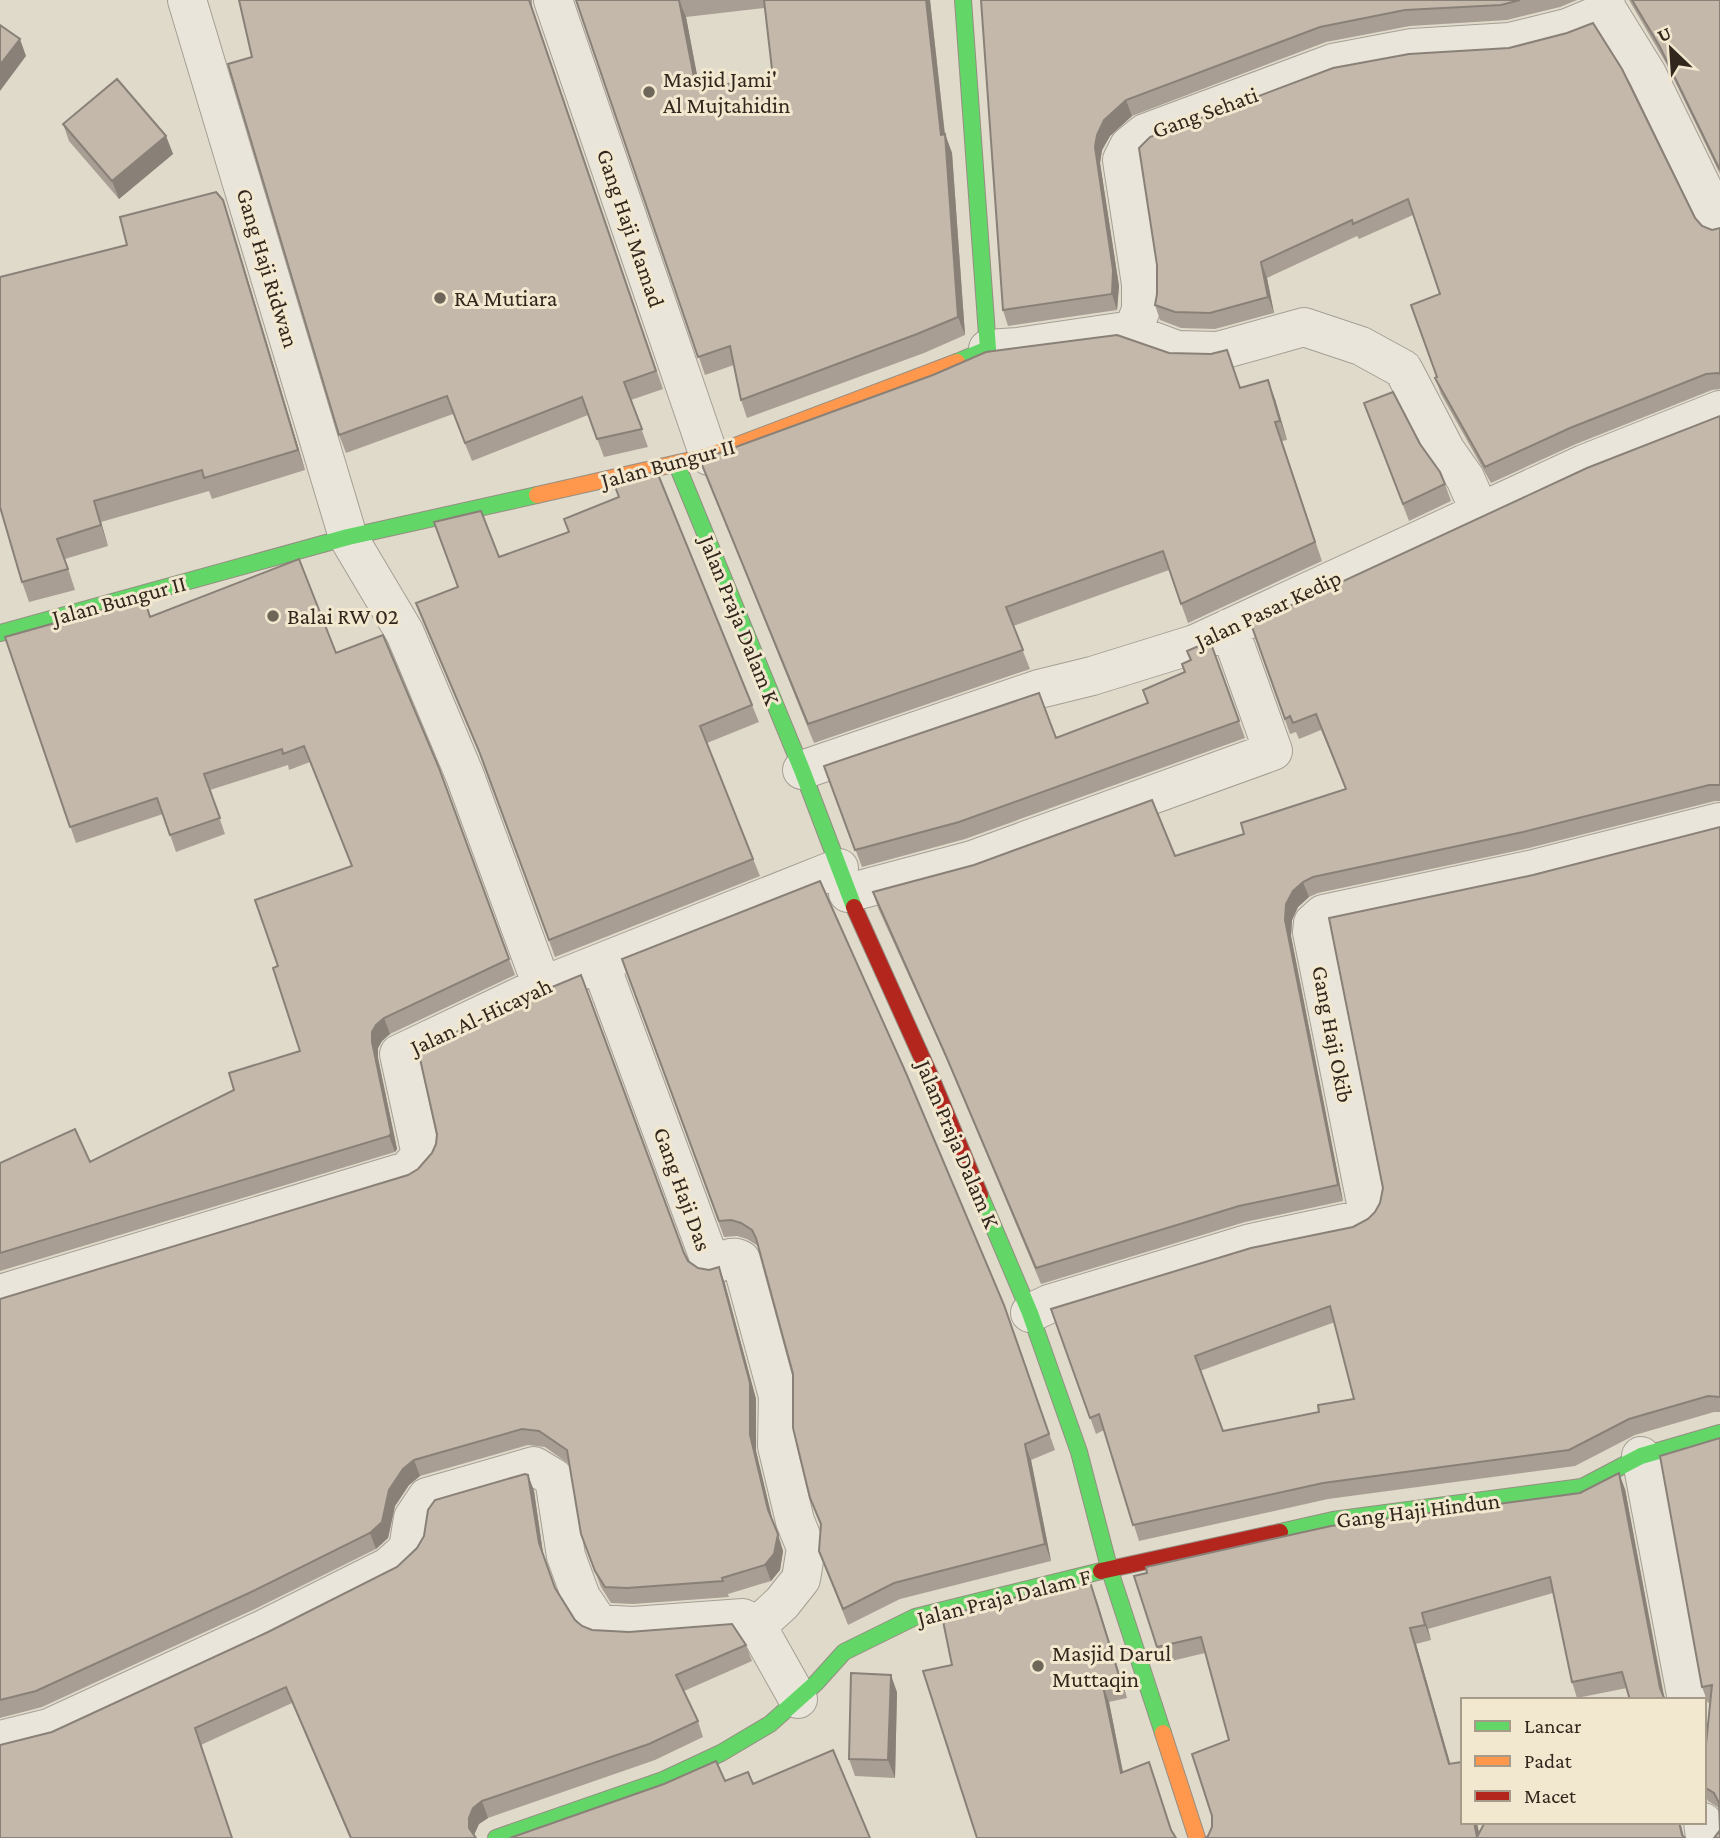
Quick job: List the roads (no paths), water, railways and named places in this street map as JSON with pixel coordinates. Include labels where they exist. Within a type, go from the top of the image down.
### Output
[{"type":"street","name":"Gang Haji Ridwan","points":[[187,0],[348,537],[405,633],[466,776],[542,986]]},
{"type":"street","name":"Gang Haji Mamad","points":[[552,0],[693,460]]},
{"type":"street","points":[[963,0],[988,349],[1126,331],[1177,350],[1218,351],[1304,327],[1361,346],[1403,369],[1446,450],[1465,478],[1480,512]]},
{"type":"street","points":[[1606,5],[1647,74],[1720,224]]},
{"type":"street","name":"Gang Sehati","points":[[1126,331],[1135,325],[1141,310],[1141,284],[1122,160],[1129,146],[1145,133],[1333,63],[1412,48],[1510,42],[1567,28],[1606,5]]},
{"type":"street","name":"Jalan Bungur II","points":[[0,633],[348,537],[693,460],[932,373],[988,349]]},
{"type":"street","name":"Jalan Pasar Kedip","points":[[802,770],[1039,689],[1092,676],[1195,644],[1643,439],[1720,410]]},
{"type":"street","name":"Jalan Praja Dalam K","points":[[693,460],[844,881],[1030,1312],[1080,1452],[1110,1571],[1197,1838]]},
{"type":"street","name":"Jalan Al-Hicayah","points":[[0,1294],[407,1171],[421,1155],[399,1054],[542,986],[600,963],[844,881],[972,860],[1273,751],[1229,628]]},
{"type":"street","name":"Gang Haji Okib","points":[[1030,1312],[1251,1242],[1354,1221],[1363,1216],[1367,1208],[1312,932],[1313,922],[1323,914],[1534,869],[1720,822]]},
{"type":"street","name":"Gang Haji Das","points":[[600,963],[710,1261],[712,1264],[718,1264],[732,1258],[741,1260],[778,1396],[777,1446],[795,1521],[806,1548],[801,1579],[782,1603],[757,1626]]},
{"type":"street","name":"Gang Haji Hindun","points":[[1110,1571],[1333,1520],[1582,1487],[1642,1456],[1720,1433]]},
{"type":"street","points":[[1642,1456],[1687,1698]]},
{"type":"street","points":[[0,1740],[49,1728],[264,1629],[388,1567],[408,1549],[413,1518],[427,1497],[534,1466],[554,1478],[566,1556],[581,1597],[599,1624],[633,1626],[743,1618],[757,1626],[798,1699]]},
{"type":"street","name":"Jalan Praja Dalam F","points":[[496,1838],[663,1780],[721,1753],[769,1724],[816,1683],[844,1652],[915,1617],[1075,1577],[1110,1571]]},
{"type":"place","name":"Masjid Jami' Al Mujtahidin","points":[[649,92]]},
{"type":"place","name":"RA Mutiara","points":[[440,298]]},
{"type":"place","name":"Balai RW 02","points":[[273,616]]},
{"type":"place","name":"Masjid Darul Muttaqin","points":[[1038,1666]]}]
